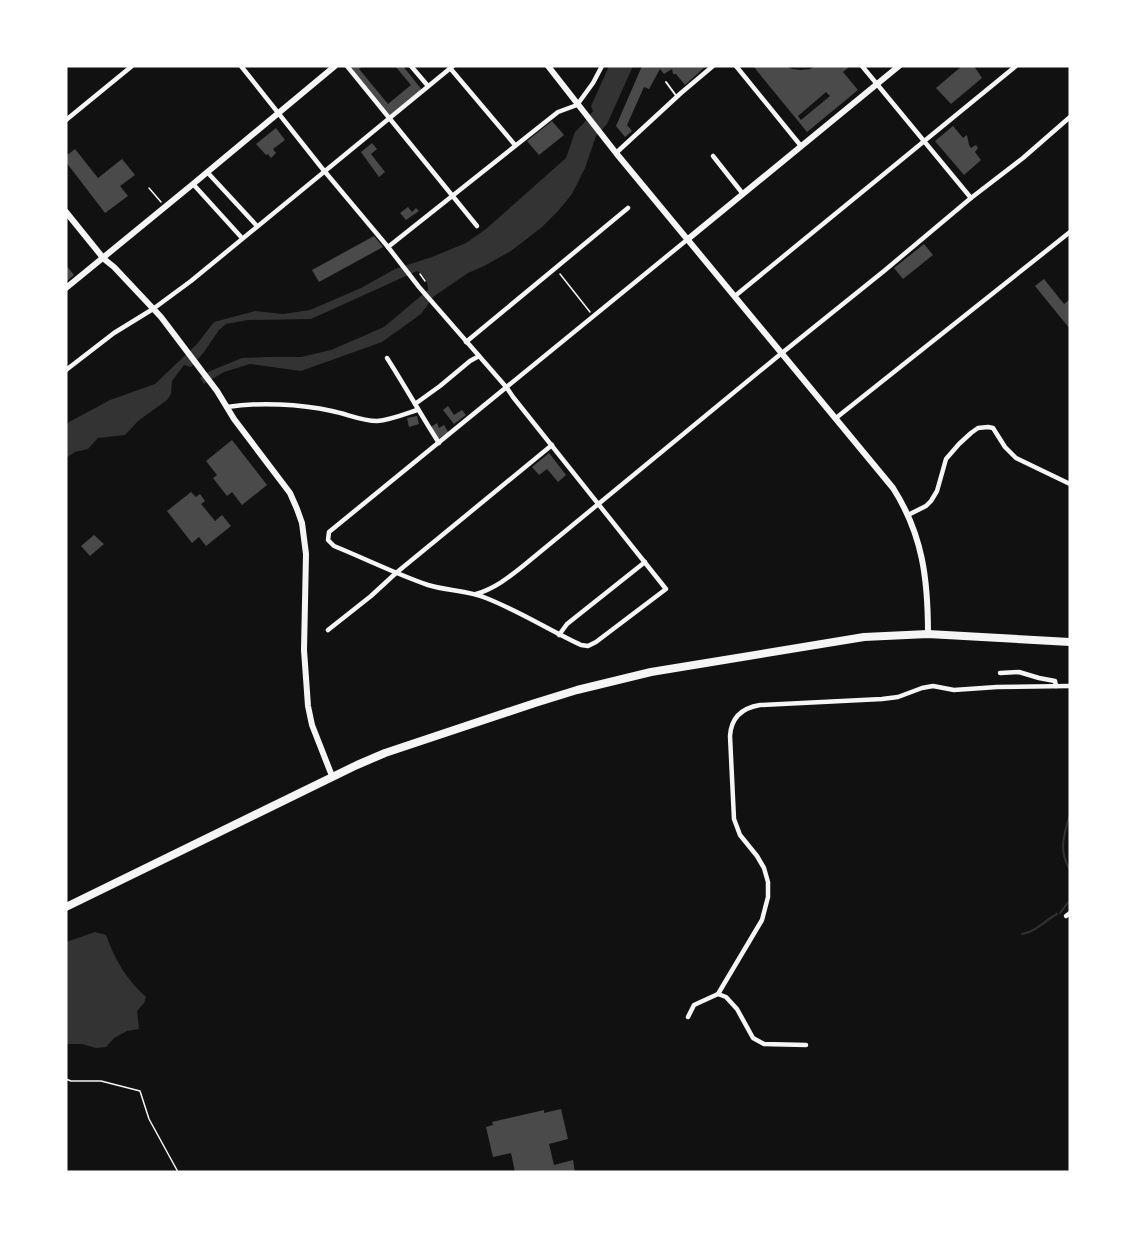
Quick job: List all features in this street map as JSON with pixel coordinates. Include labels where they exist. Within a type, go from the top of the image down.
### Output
[{"type":"highway","points":[[66,907],[332,776],[385,753],[577,690],[651,672],[864,637],[928,634],[1070,642]]},
{"type":"street","points":[[66,120],[132,66]]},
{"type":"street","points":[[241,66],[423,292],[507,388],[666,589],[591,645],[581,645],[508,607],[476,594],[439,588],[396,573],[334,546],[328,540],[329,532],[507,388],[899,66]]},
{"type":"street","points":[[66,288],[104,259],[335,66]]},
{"type":"street","points":[[347,66],[477,226]]},
{"type":"street","points":[[411,66],[428,86]]},
{"type":"street","points":[[548,66],[572,95],[577,105],[782,352],[903,503],[919,545],[926,574],[928,634]]},
{"type":"street","points":[[388,247],[558,112],[577,105],[602,66]]},
{"type":"street","points":[[616,153],[713,66]]},
{"type":"street","points":[[736,66],[801,146]]},
{"type":"street","points":[[862,66],[971,198]]},
{"type":"street","points":[[735,296],[1016,66]]},
{"type":"street","points":[[66,370],[114,333],[153,309],[191,281],[452,67],[515,146]]},
{"type":"street","points":[[476,594],[503,582],[782,352],[1023,158],[1070,117]]},
{"type":"street","points":[[713,156],[743,194]]},
{"type":"street","points":[[208,173],[255,228]]},
{"type":"street","points":[[194,184],[242,238]]},
{"type":"street","points":[[466,342],[628,208]]},
{"type":"street","points":[[66,212],[104,259],[161,317],[290,493],[302,523],[306,554],[304,650],[308,706],[312,725],[332,776]]},
{"type":"street","points":[[836,418],[1070,232]]},
{"type":"street","points":[[415,404],[479,357]]},
{"type":"street","points":[[387,358],[439,443]]},
{"type":"street","points":[[227,407],[270,405],[313,408],[375,421],[417,410]]},
{"type":"street","points":[[908,515],[931,501],[937,491],[946,459],[971,433],[982,427],[993,428],[1005,447],[1016,458],[1070,484]]},
{"type":"street","points":[[328,630],[552,446]]},
{"type":"street","points":[[560,635],[567,624],[645,562]]},
{"type":"street","points":[[1000,673],[1019,672],[1055,681],[1056,686]]},
{"type":"street","points":[[688,1017],[694,1005],[718,994],[762,920],[768,897],[768,882],[764,868],[740,836],[734,819],[730,736],[732,725],[740,713],[760,705],[898,697],[933,686],[954,690],[1070,686]]},
{"type":"street","points":[[718,994],[726,997],[737,1009],[753,1038],[764,1044],[806,1045]]},
{"type":"lane","points":[[666,82],[677,97]]},
{"type":"path","points":[[149,188],[165,208]]},
{"type":"path","points":[[555,268],[594,316]]},
{"type":"path","points":[[420,274],[425,280]]},
{"type":"path","points":[[66,1079],[101,1081],[140,1091],[149,1119],[178,1172]]},
{"type":"shaded area","points":[[609,66],[633,66],[607,124],[596,136],[585,168],[572,194],[542,227],[511,251],[468,273],[433,297],[421,314],[382,342],[301,371],[250,364],[224,372],[204,384],[200,378],[210,371],[242,358],[301,357],[331,350],[384,327],[428,290],[428,284],[423,276],[417,271],[311,319],[248,320],[226,324],[191,367],[184,365],[172,381],[171,394],[167,400],[138,421],[125,435],[98,438],[88,449],[75,452],[66,458],[66,426],[69,422],[110,400],[155,384],[197,344],[214,322],[255,311],[283,314],[310,310],[361,288],[395,269],[466,243],[486,229],[566,158],[575,132],[593,111],[591,106]]},
{"type":"shaded area","points":[[95,932],[106,935],[122,969],[146,997],[137,1011],[139,1029],[127,1031],[114,1038],[106,1047],[96,1048],[82,1044],[66,1044],[66,942]]},
{"type":"building","points":[[350,66],[363,66],[359,69],[388,104],[411,85],[395,66],[403,66],[422,90],[390,115]]},
{"type":"building","points":[[642,66],[706,66],[685,85],[676,74],[673,74],[672,69],[664,74],[660,69],[649,89],[644,87],[627,125],[632,131],[625,137],[616,126]]},
{"type":"building","points":[[753,66],[785,66],[801,70],[815,66],[850,66],[843,72],[858,90],[807,132]],"holes":[[[826,92],[830,96],[801,120],[798,116]]]},
{"type":"building","points":[[962,66],[974,66],[982,78],[951,104],[936,88]]},
{"type":"building","points":[[552,121],[564,135],[539,155],[527,141]]},
{"type":"building","points":[[953,126],[963,138],[967,135],[971,148],[976,145],[978,148],[975,152],[981,160],[964,175],[935,141]]},
{"type":"building","points":[[276,128],[285,140],[273,149],[276,153],[271,158],[256,144]]},
{"type":"building","points":[[372,143],[377,149],[371,154],[385,172],[379,177],[361,152]]},
{"type":"building","points":[[75,149],[98,178],[122,159],[135,175],[120,186],[128,196],[105,213],[66,162],[66,156]]},
{"type":"building","points":[[408,207],[412,212],[416,208],[419,211],[406,220],[400,213]]},
{"type":"building","points":[[374,236],[383,247],[319,282],[312,270]]},
{"type":"building","points":[[924,244],[933,255],[903,279],[894,268]]},
{"type":"building","points":[[66,265],[74,275],[66,282]]},
{"type":"building","points":[[1044,279],[1064,304],[1070,299],[1070,329],[1035,286]]},
{"type":"building","points":[[448,406],[454,415],[462,410],[466,415],[454,424],[443,410]]},
{"type":"building","points":[[417,416],[419,424],[409,427],[407,418]]},
{"type":"building","points":[[437,423],[439,428],[444,425],[448,432],[438,439],[431,427]]},
{"type":"building","points":[[232,440],[267,485],[242,505],[232,492],[227,496],[213,478],[217,475],[206,461]]},
{"type":"building","points":[[549,453],[566,475],[558,482],[547,469],[539,475],[532,467]]},
{"type":"building","points":[[191,492],[196,497],[200,494],[205,501],[201,504],[215,521],[222,515],[231,526],[206,546],[199,537],[192,543],[167,511]]},
{"type":"building","points":[[94,535],[104,544],[90,556],[81,546]]},
{"type":"building","points":[[561,1109],[568,1139],[549,1144],[554,1165],[573,1160],[575,1172],[515,1172],[511,1153],[493,1157],[486,1127],[493,1125],[492,1122],[544,1110],[544,1113]]},
{"type":"waterway","points":[[1070,814],[1063,849],[1070,870]]},
{"type":"waterway","points":[[1060,913],[1070,900]]},
{"type":"waterway","points":[[1022,934],[1032,931],[1057,914]]}]
